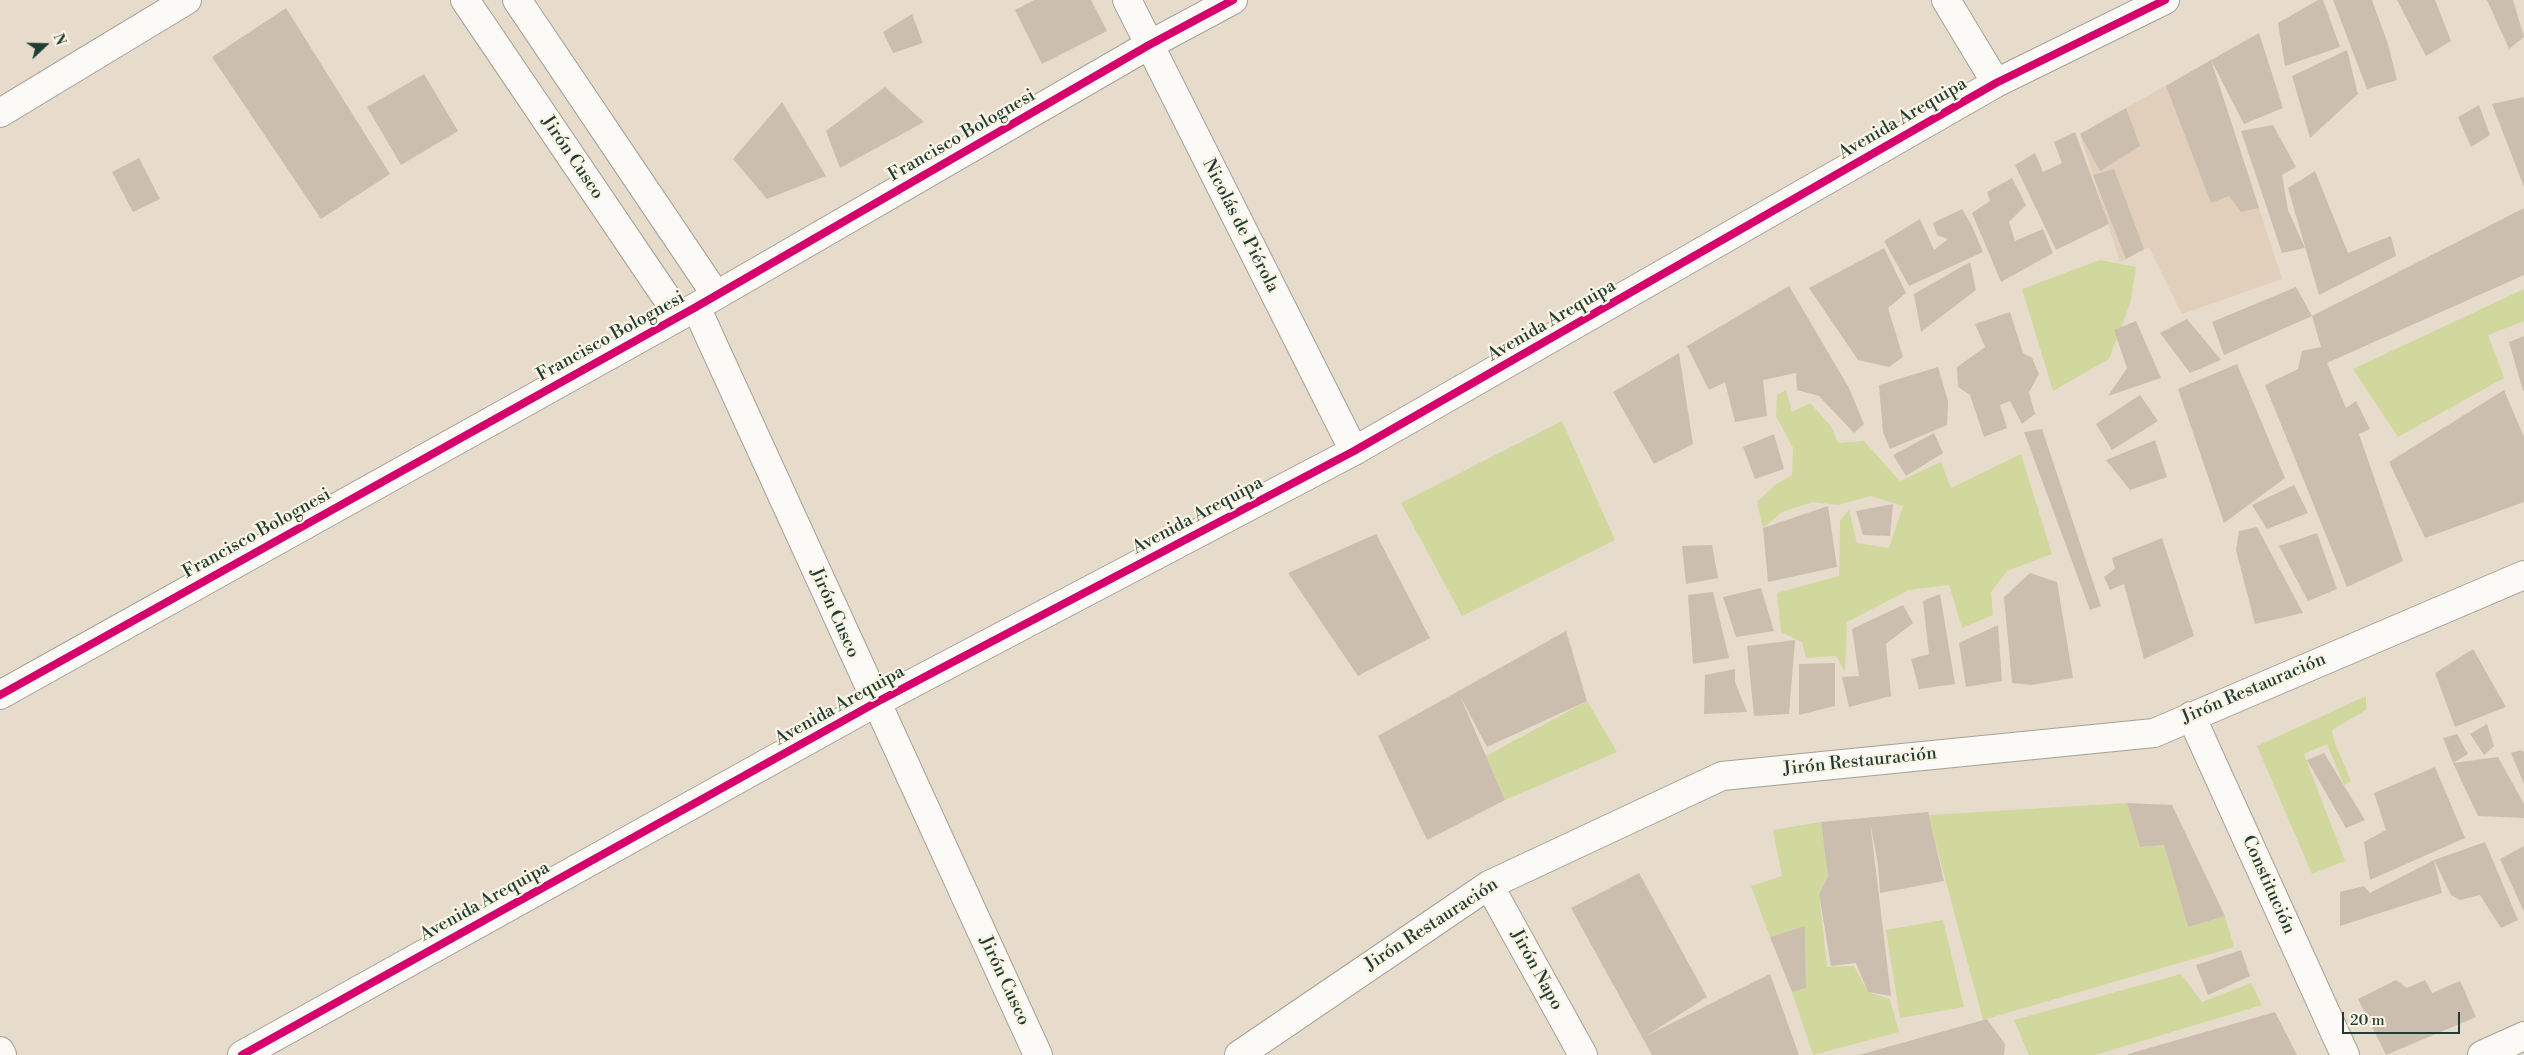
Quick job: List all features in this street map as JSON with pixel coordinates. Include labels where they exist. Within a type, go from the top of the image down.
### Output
[{"type":"street","points":[[0,113],[187,0]]},
{"type":"street","name":"Jirón Cusco","points":[[465,0],[697,306]]},
{"type":"street","name":"Jirón Cusco","points":[[517,0],[697,306],[875,703],[1038,1055]]},
{"type":"street","name":"Nicolás de Piérola","points":[[1127,0],[1354,452]]},
{"type":"street","name":"Francisco Bolognesi","points":[[0,695],[697,306],[1149,45],[1233,0]]},
{"type":"street","points":[[1946,0],[1996,83]]},
{"type":"street","name":"Avenida Arequipa","points":[[242,1055],[875,703],[1354,452],[1996,83],[2165,0]]},
{"type":"street","name":"Jirón Restauración","points":[[1239,1055],[1489,885],[1722,776],[2154,733],[2524,575]]},
{"type":"street","name":"Constitución","points":[[2190,716],[2345,1055]]},
{"type":"street","name":"Jirón Napo","points":[[1489,885],[1583,1055]]},
{"type":"street","points":[[2482,1055],[2524,1036]]},
{"type":"street","points":[[0,1050],[2,1055]]},
{"type":"shaded area","points":[[2211,60],[2282,279],[2182,314],[2149,247],[2120,262],[2080,134]]},
{"type":"green space","points":[[2100,260],[2136,267],[2130,304],[2109,359],[2053,391],[2022,289]]},
{"type":"green space","points":[[2524,289],[2524,321],[2488,335],[2504,378],[2398,437],[2353,369]]},
{"type":"green space","points":[[1786,390],[1792,412],[1810,403],[1831,426],[1838,443],[1864,441],[1900,481],[1941,462],[1951,488],[2021,454],[2052,554],[2007,571],[1991,592],[1993,615],[1962,628],[1949,585],[1909,590],[1847,622],[1845,672],[1836,656],[1806,658],[1802,642],[1781,632],[1777,593],[1839,576],[1840,521],[1849,510],[1857,543],[1889,548],[1903,506],[1871,496],[1838,505],[1813,502],[1782,512],[1763,528],[1757,502],[1775,485],[1792,475],[1793,448],[1776,416],[1777,395]]},
{"type":"green space","points":[[1562,421],[1615,540],[1462,616],[1401,503]]},
{"type":"green space","points":[[2366,696],[2366,710],[2332,730],[2334,741],[2351,781],[2344,785],[2327,744],[2304,754],[2345,861],[2312,874],[2257,746]]},
{"type":"green space","points":[[1587,701],[1617,752],[1505,800],[1486,756]]},
{"type":"green space","points":[[2127,803],[2140,847],[2164,845],[2188,927],[2225,916],[2234,947],[1983,1020],[1928,815]]},
{"type":"green space","points":[[1821,822],[1828,877],[1819,894],[1827,967],[1854,966],[1868,992],[1890,999],[1899,1032],[1813,1055],[1792,992],[1806,988],[1805,926],[1770,937],[1751,886],[1782,876],[1773,830]]},
{"type":"green space","points":[[1943,920],[1964,1007],[1900,1018],[1886,930]]},
{"type":"green space","points":[[2181,974],[2202,1002],[2251,983],[2262,1005],[2095,1055],[2029,1055],[2014,1020]]},
{"type":"building","points":[[1034,0],[1091,0],[1107,31],[1042,64],[1015,10]]},
{"type":"building","points":[[2318,0],[2323,0],[2340,47],[2285,66],[2278,23]]},
{"type":"building","points":[[2333,0],[2372,0],[2388,44],[2397,80],[2367,89]]},
{"type":"building","points":[[2397,0],[2435,0],[2451,41],[2426,56]]},
{"type":"building","points":[[2487,0],[2513,0],[2524,37],[2509,49]]},
{"type":"building","points":[[286,8],[390,174],[321,219],[212,57]]},
{"type":"building","points":[[912,14],[923,43],[893,53],[883,32]]},
{"type":"building","points":[[2259,33],[2283,108],[2244,124],[2211,60]]},
{"type":"building","points":[[2347,50],[2358,94],[2310,138],[2292,76]]},
{"type":"building","points":[[2211,60],[2259,208],[2241,212],[2229,196],[2211,203],[2166,86]]},
{"type":"building","points":[[424,74],[458,131],[401,165],[367,107]]},
{"type":"building","points":[[885,87],[924,122],[840,168],[826,131]]},
{"type":"building","points":[[2524,97],[2524,187],[2492,104]]},
{"type":"building","points":[[782,102],[826,176],[767,199],[733,159]]},
{"type":"building","points":[[2479,105],[2490,135],[2471,147],[2458,117]]},
{"type":"building","points":[[2126,108],[2140,146],[2100,171],[2080,134]]},
{"type":"building","points":[[2273,125],[2296,167],[2282,175],[2288,210],[2305,248],[2282,253],[2241,131]]},
{"type":"building","points":[[2075,132],[2109,224],[2056,250],[2015,165],[2035,153],[2043,172],[2062,163],[2054,142]]},
{"type":"building","points":[[139,158],[160,199],[133,212],[112,172]]},
{"type":"building","points":[[2114,169],[2144,249],[2126,259],[2093,175]]},
{"type":"building","points":[[2315,171],[2348,253],[2391,236],[2396,256],[2319,295],[2288,188]]},
{"type":"building","points":[[2012,178],[2026,205],[2009,222],[2015,241],[2043,229],[2053,253],[2001,282],[1972,213],[1990,201],[1987,192]]},
{"type":"building","points":[[2524,208],[2524,275],[2327,363],[2346,408],[2356,401],[2370,429],[2359,434],[2403,561],[2347,587],[2265,385],[2298,369],[2302,351],[2321,347],[2312,316]]},
{"type":"building","points":[[1962,209],[1972,226],[1983,252],[1909,286],[1884,241],[1920,219],[1934,250],[1948,239],[1937,235],[1933,223]]},
{"type":"building","points":[[1884,248],[1906,293],[1888,308],[1903,357],[1889,367],[1858,360],[1809,288]]},
{"type":"building","points":[[1970,262],[1976,290],[1921,332],[1914,294]]},
{"type":"building","points":[[1789,286],[1849,388],[1864,424],[1854,433],[1819,396],[1797,390],[1796,373],[1763,380],[1767,416],[1735,422],[1725,382],[1709,390],[1687,346]]},
{"type":"building","points":[[2296,287],[2312,316],[2224,355],[2212,322]]},
{"type":"building","points":[[2010,312],[2023,353],[2032,358],[2039,374],[2029,392],[2035,414],[2022,424],[2010,401],[2000,405],[2007,428],[1984,437],[1970,395],[1958,387],[1957,367],[1985,347],[1975,324]]},
{"type":"building","points":[[2187,319],[2221,360],[2190,373],[2160,333]]},
{"type":"building","points":[[2136,321],[2161,378],[2108,396],[2127,368],[2114,330]]},
{"type":"building","points":[[2524,336],[2524,391],[2523,391],[2509,342]]},
{"type":"building","points":[[1679,353],[1693,444],[1654,464],[1613,392]]},
{"type":"building","points":[[2237,364],[2285,478],[2224,523],[2178,389]]},
{"type":"building","points":[[1938,367],[1948,401],[1947,425],[1890,449],[1883,432],[1879,385]]},
{"type":"building","points":[[2504,390],[2524,437],[2524,502],[2425,538],[2389,462]]},
{"type":"building","points":[[2140,395],[2158,421],[2112,450],[2096,424]]},
{"type":"building","points":[[2042,429],[2101,606],[2090,610],[2024,432]]},
{"type":"building","points":[[1934,433],[1943,453],[1906,476],[1893,455]]},
{"type":"building","points":[[1774,434],[1784,469],[1755,479],[1743,447]]},
{"type":"building","points":[[2155,440],[2167,477],[2130,490],[2106,460]]},
{"type":"building","points":[[2294,485],[2308,513],[2267,529],[2252,505]]},
{"type":"building","points":[[1893,504],[1890,536],[1863,535],[1856,511]]},
{"type":"building","points":[[1828,506],[1837,567],[1768,582],[1763,528]]},
{"type":"building","points":[[2257,527],[2303,613],[2255,624],[2236,550],[2239,531]]},
{"type":"building","points":[[2317,533],[2337,589],[2308,601],[2279,546]]},
{"type":"building","points":[[1376,534],[1430,638],[1358,676],[1288,573]]},
{"type":"building","points":[[2162,538],[2194,636],[2144,659],[2124,584],[2110,590],[2104,577],[2115,569],[2112,558]]},
{"type":"building","points":[[1712,545],[1718,578],[1686,584],[1682,546]]},
{"type":"building","points":[[2030,573],[2057,582],[2073,678],[2031,685],[2012,683],[2004,597]]},
{"type":"building","points":[[1761,588],[1774,631],[1736,637],[1723,597]]},
{"type":"building","points":[[1713,592],[1729,658],[1693,664],[1688,595]]},
{"type":"building","points":[[1940,594],[1955,684],[1919,689],[1911,659],[1929,654],[1923,601]]},
{"type":"building","points":[[1903,605],[1913,623],[1886,644],[1891,696],[1849,707],[1842,677],[1859,676],[1852,629]]},
{"type":"building","points":[[1998,625],[2002,681],[1966,687],[1959,643]]},
{"type":"building","points":[[1566,631],[1587,701],[1487,747],[1460,696],[1505,800],[1427,840],[1378,736]]},
{"type":"building","points":[[1795,640],[1789,714],[1754,716],[1747,646]]},
{"type":"building","points":[[2473,649],[2506,707],[2455,727],[2435,673]]},
{"type":"building","points":[[1835,663],[1835,706],[1799,715],[1799,664]]},
{"type":"building","points":[[1735,669],[1735,682],[1747,712],[1704,714],[1705,675]]},
{"type":"building","points":[[2487,724],[2494,746],[2484,755],[2470,734]]},
{"type":"building","points":[[2457,734],[2468,754],[2453,763],[2443,738]]},
{"type":"building","points":[[2520,750],[2524,752],[2524,784],[2511,753]]},
{"type":"building","points":[[2324,753],[2365,820],[2346,828],[2307,760]]},
{"type":"building","points":[[2498,757],[2524,804],[2524,818],[2478,816],[2453,763]]},
{"type":"building","points":[[2435,767],[2465,838],[2370,880],[2364,842],[2386,830],[2374,793]]},
{"type":"building","points":[[2127,803],[2172,805],[2225,916],[2188,927],[2164,845],[2140,847]]},
{"type":"building","points":[[1928,812],[1944,881],[1880,893],[1878,864],[1870,822],[1891,996],[1868,992],[1856,963],[1831,966],[1819,894],[1828,877],[1821,822]]},
{"type":"building","points":[[2485,842],[2518,920],[2501,928],[2480,895],[2460,900],[2451,895],[2434,860]]},
{"type":"building","points":[[2524,846],[2524,912],[2500,859]]},
{"type":"building","points":[[2434,860],[2442,893],[2340,926],[2340,892],[2364,886],[2370,893]]},
{"type":"building","points":[[1639,873],[1707,997],[1646,1036],[1770,974],[1799,1055],[1652,1055],[1571,908]]},
{"type":"building","points":[[1805,926],[1806,988],[1792,992],[1770,937]]},
{"type":"building","points":[[2241,950],[2250,976],[2208,995],[2196,965]]},
{"type":"building","points":[[2396,980],[2407,988],[2425,980],[2432,993],[2460,981],[2476,1017],[2386,1055],[2358,999]]},
{"type":"building","points":[[2275,1012],[2297,1055],[2128,1055],[2128,1054]]},
{"type":"building","points":[[1987,1019],[2005,1044],[2004,1055],[1859,1055]]},
{"type":"cycle path","points":[[0,695],[696,307],[1149,45],[1233,0]]},
{"type":"cycle path","points":[[242,1055],[875,703],[1354,451],[1996,83],[2165,0]]}]
